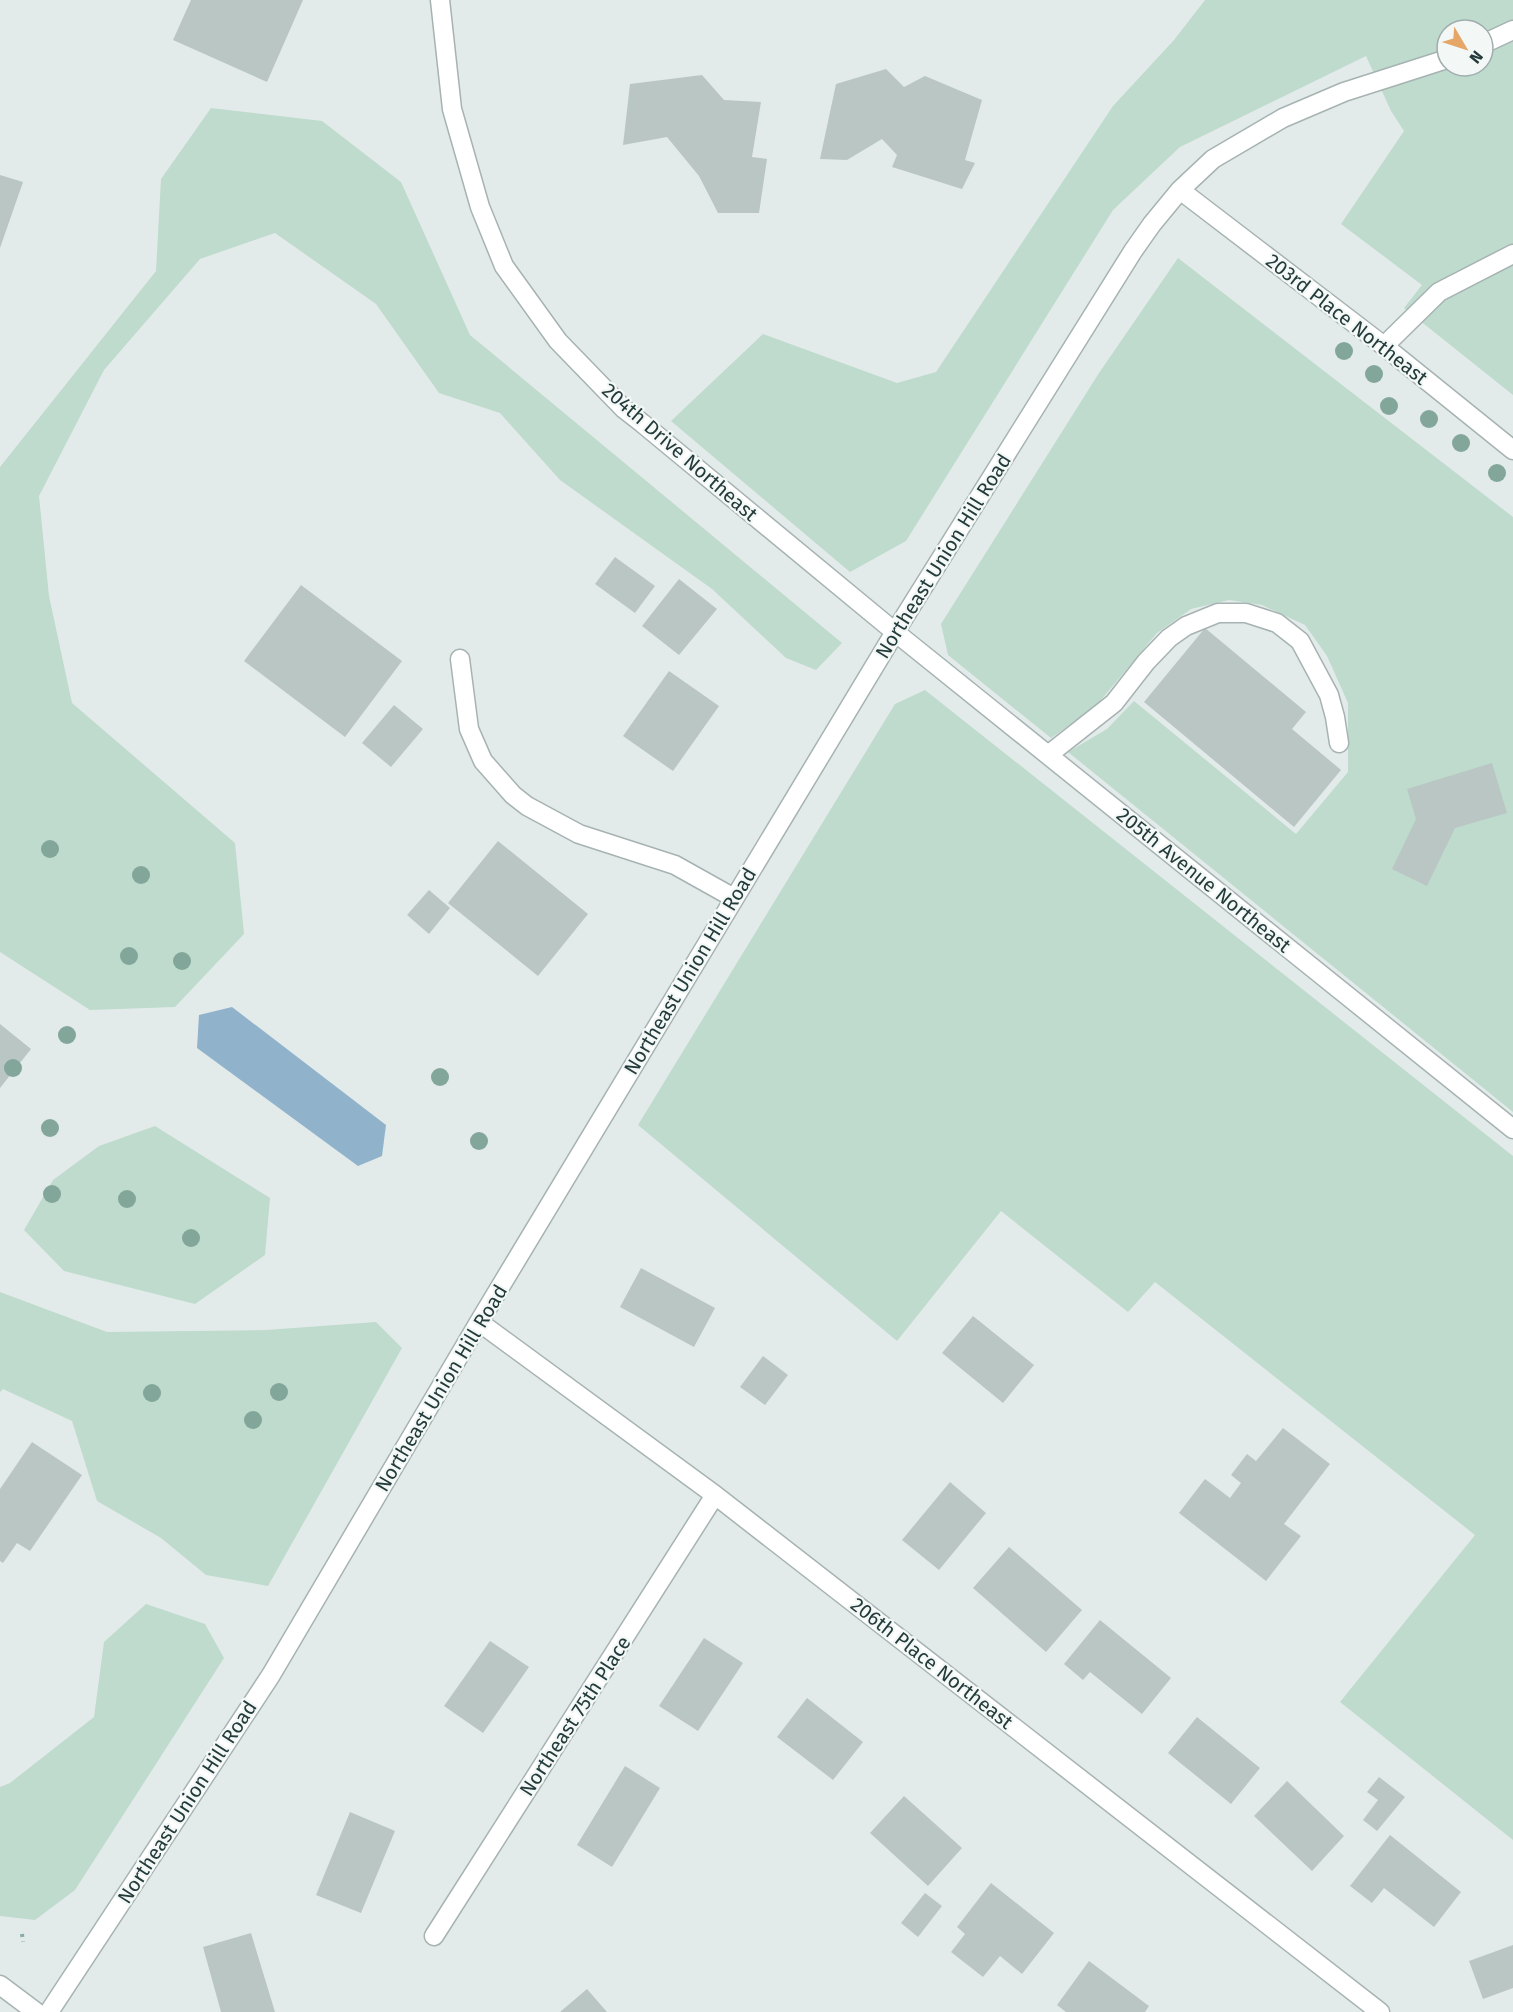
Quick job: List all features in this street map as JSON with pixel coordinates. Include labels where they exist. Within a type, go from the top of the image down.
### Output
[{"type":"street","name":"204th Drive Northeast","points":[[440,0],[452,109],[480,207],[504,266],[558,340],[624,409],[895,632]]},
{"type":"street","points":[[1495,39],[1513,30]]},
{"type":"street","name":"Northeast Union Hill Road","points":[[49,2012],[271,1675],[479,1322],[895,632],[1152,224],[1180,190],[1213,159],[1283,118],[1344,92],[1435,63]]},
{"type":"street","name":"203rd Place Northeast","points":[[1180,190],[1384,346],[1513,450]]},
{"type":"street","points":[[1384,346],[1439,292],[1513,254]]},
{"type":"street","points":[[1048,755],[1114,703],[1146,662],[1169,638],[1186,626],[1218,613],[1246,613],[1277,623],[1300,641],[1329,695],[1339,743]]},
{"type":"street","name":"205th Avenue Northeast","points":[[895,632],[1513,1128]]},
{"type":"street","points":[[460,659],[469,729],[483,761],[513,795],[527,806],[579,834],[675,865],[734,898]]},
{"type":"street","name":"206th Place Northeast","points":[[479,1322],[716,1495],[1380,2012]]},
{"type":"street","name":"Northeast 75th Place","points":[[434,1936],[716,1495]]},
{"type":"street","points":[[0,1985],[36,2012]]},
{"type":"path","points":[[21,1934],[23,1942]]},
{"type":"green space","points":[[1205,0],[1513,0],[1513,395],[1404,308],[1422,285],[1341,224],[1404,131],[1391,111],[1366,56],[1180,147],[1113,210],[906,541],[850,572],[671,421],[763,334],[897,383],[936,372],[1113,106],[1174,40]]},
{"type":"green space","points":[[211,108],[322,121],[401,182],[470,335],[842,643],[816,670],[786,658],[712,589],[560,480],[500,413],[439,393],[376,304],[275,233],[200,259],[104,370],[39,496],[49,596],[72,703],[235,843],[244,934],[175,1007],[90,1010],[0,952],[0,467],[156,271],[161,179]]},
{"type":"green space","points":[[1178,258],[1513,517],[1513,1112],[1068,752],[1107,729],[1134,701],[1296,834],[1348,772],[1348,703],[1327,656],[1305,625],[1262,605],[1229,600],[1191,609],[1157,633],[1096,706],[1051,738],[948,655],[941,624],[1099,373]]},
{"type":"green space","points":[[925,690],[1513,1156],[1513,1840],[1340,1702],[1475,1535],[1155,1282],[1128,1312],[1001,1211],[897,1341],[638,1125],[895,704]]},
{"type":"green space","points":[[155,1126],[270,1198],[265,1255],[195,1304],[64,1271],[24,1230],[53,1180],[99,1146]]},
{"type":"green space","points":[[0,1292],[107,1332],[266,1330],[376,1322],[402,1348],[268,1586],[206,1575],[161,1538],[97,1501],[72,1421],[3,1389],[0,1392]]},
{"type":"green space","points":[[146,1604],[205,1624],[224,1658],[75,1890],[35,1920],[0,1916],[0,1787],[10,1783],[94,1717],[104,1642]]},
{"type":"water","points":[[232,1007],[386,1125],[382,1156],[358,1166],[197,1048],[199,1015]]},
{"type":"building","points":[[191,0],[303,0],[267,82],[173,40]]},
{"type":"building","points":[[886,69],[904,87],[925,76],[982,100],[965,160],[975,163],[962,189],[892,167],[897,155],[882,139],[847,160],[820,159],[836,84]]},
{"type":"building","points":[[702,75],[724,100],[761,102],[752,157],[767,159],[759,213],[718,213],[699,176],[667,137],[623,145],[630,84]]},
{"type":"building","points":[[0,175],[23,182],[0,248]]},
{"type":"building","points":[[615,557],[655,586],[635,613],[595,584]]},
{"type":"building","points":[[679,579],[717,609],[679,655],[642,626]]},
{"type":"building","points":[[301,585],[402,661],[345,737],[244,661]]},
{"type":"building","points":[[1205,628],[1306,712],[1292,729],[1341,770],[1294,827],[1144,702]]},
{"type":"building","points":[[669,671],[719,706],[673,771],[623,736]]},
{"type":"building","points":[[394,705],[423,729],[391,767],[362,743]]},
{"type":"building","points":[[1492,763],[1507,813],[1455,828],[1427,886],[1392,869],[1416,819],[1407,789]]},
{"type":"building","points":[[498,841],[588,914],[538,976],[448,903]]},
{"type":"building","points":[[429,890],[450,908],[429,934],[407,915]]},
{"type":"building","points":[[0,1024],[31,1049],[0,1088]]},
{"type":"building","points":[[641,1268],[715,1308],[694,1347],[620,1307]]},
{"type":"building","points":[[973,1316],[1034,1365],[1003,1403],[942,1353]]},
{"type":"building","points":[[763,1356],[788,1375],[765,1405],[740,1387]]},
{"type":"building","points":[[1283,1428],[1330,1464],[1284,1524],[1301,1536],[1266,1581],[1179,1513],[1205,1479],[1230,1498],[1241,1483],[1231,1475],[1247,1454],[1256,1461]]},
{"type":"building","points":[[32,1442],[82,1475],[30,1551],[17,1543],[3,1563],[0,1561],[0,1489]]},
{"type":"building","points":[[950,1482],[986,1513],[939,1570],[902,1540]]},
{"type":"building","points":[[1009,1547],[1082,1610],[1046,1652],[973,1588]]},
{"type":"building","points":[[1100,1620],[1171,1678],[1142,1714],[1090,1672],[1083,1680],[1064,1664]]},
{"type":"building","points":[[704,1638],[743,1663],[698,1731],[659,1706]]},
{"type":"building","points":[[490,1641],[529,1667],[483,1733],[444,1706]]},
{"type":"building","points":[[807,1698],[863,1742],[833,1780],[777,1737]]},
{"type":"building","points":[[1197,1717],[1260,1768],[1231,1804],[1168,1753]]},
{"type":"building","points":[[625,1766],[660,1788],[612,1867],[577,1845]]},
{"type":"building","points":[[1379,1777],[1405,1797],[1377,1831],[1363,1820],[1378,1800],[1367,1792]]},
{"type":"building","points":[[1287,1781],[1344,1836],[1312,1871],[1254,1816]]},
{"type":"building","points":[[904,1796],[962,1848],[928,1886],[870,1833]]},
{"type":"building","points":[[350,1812],[395,1831],[361,1913],[316,1895]]},
{"type":"building","points":[[1390,1835],[1461,1892],[1434,1927],[1384,1888],[1372,1903],[1350,1886]]},
{"type":"building","points":[[991,1883],[1054,1933],[1022,1974],[1000,1956],[983,1977],[951,1952],[965,1934],[957,1927]]},
{"type":"building","points":[[925,1893],[942,1906],[918,1937],[901,1923]]},
{"type":"building","points":[[251,1933],[275,2012],[221,2012],[203,1947]]},
{"type":"building","points":[[1513,1945],[1513,1988],[1483,1999],[1469,1961]]},
{"type":"building","points":[[1089,1961],[1149,2006],[1145,2012],[1066,2012],[1057,2005]]},
{"type":"building","points":[[587,1989],[607,2012],[560,2012]]}]
